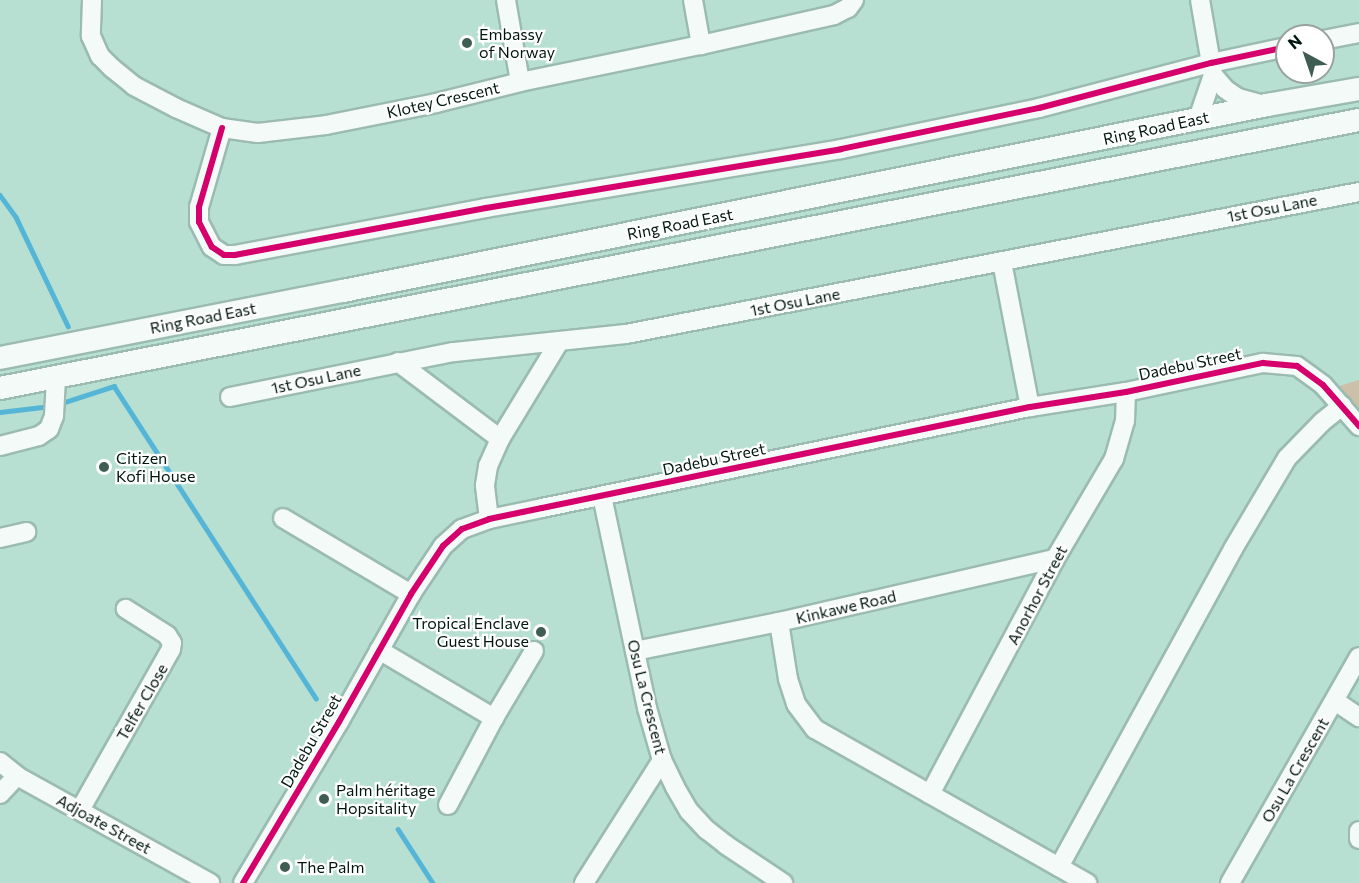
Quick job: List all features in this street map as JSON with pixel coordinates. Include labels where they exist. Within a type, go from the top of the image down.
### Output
[{"type":"main road","name":"Ring Road East","points":[[0,358],[344,291],[1198,118],[1359,89]]},
{"type":"main road","name":"Ring Road East","points":[[0,388],[55,398],[349,321],[1359,120]]},
{"type":"main road","points":[[344,291],[349,321]]},
{"type":"street","name":"Klotey Crescent","points":[[92,0],[91,36],[100,56],[134,86],[222,128],[258,133],[327,125],[701,45],[834,15],[848,8],[854,0]]},
{"type":"street","points":[[506,0],[520,82]]},
{"type":"street","points":[[693,0],[701,45]]},
{"type":"street","points":[[1200,0],[1212,69],[1225,90],[1238,98],[1267,105]]},
{"type":"street","points":[[1335,38],[1359,33]]},
{"type":"street","points":[[222,128],[199,207],[199,222],[212,247],[224,255],[235,255],[486,208],[841,149],[1212,69],[1275,51]]},
{"type":"street","points":[[1198,118],[1212,69]]},
{"type":"street","name":"1st Osu Lane","points":[[230,398],[398,362],[508,344],[559,342],[626,334],[1359,192]]},
{"type":"street","points":[[1002,262],[1030,406]]},
{"type":"street","points":[[489,519],[485,485],[488,465],[500,439],[559,342]]},
{"type":"street","points":[[398,362],[500,439]]},
{"type":"street","name":"Dadebu Street","points":[[243,883],[327,743],[411,594],[453,535],[489,519],[1030,406],[1126,392],[1263,363],[1297,366],[1323,385],[1359,426]]},
{"type":"street","name":"Anorhor Street","points":[[930,794],[1055,560],[1114,459],[1125,421],[1126,392]]},
{"type":"street","points":[[0,446],[39,436],[49,429],[55,398]]},
{"type":"street","points":[[1059,867],[1233,549],[1287,458],[1322,422],[1342,406]]},
{"type":"street","name":"Osu La Crescent","points":[[602,496],[646,708],[662,760],[689,810],[707,830],[726,846],[783,883]]},
{"type":"street","points":[[283,518],[411,594]]},
{"type":"street","points":[[0,538],[26,532]]},
{"type":"street","name":"Kinkawe Road","points":[[635,651],[779,622],[1055,560]]},
{"type":"street","name":"Telfer Close","points":[[80,810],[171,649],[172,643],[167,635],[126,609]]},
{"type":"street","points":[[779,622],[788,679],[796,704],[805,718],[823,734],[1087,883]]},
{"type":"street","points":[[379,650],[494,718]]},
{"type":"street","points":[[448,805],[494,718],[534,651]]},
{"type":"street","name":"Osu La Crescent","points":[[1230,883],[1359,657]]},
{"type":"street","points":[[1335,701],[1359,717]]},
{"type":"street","points":[[584,883],[662,760]]},
{"type":"street","name":"Adjoate Street","points":[[0,762],[17,776],[210,883]]},
{"type":"street","points":[[0,794],[17,776]]},
{"type":"street","points":[[1359,831],[1359,839]]},
{"type":"shaded area","points":[[1359,380],[1359,415],[1336,387]]},
{"type":"waterway","points":[[0,195],[16,217],[68,326]]},
{"type":"waterway","points":[[59,404],[114,386],[316,698]]},
{"type":"waterway","points":[[0,412],[51,406]]},
{"type":"waterway","points":[[398,829],[433,883]]},
{"type":"cycle path","points":[[222,128],[199,207],[199,222],[212,247],[224,255],[235,255],[486,208],[841,149],[1039,108],[1211,63],[1275,50]]},
{"type":"cycle path","points":[[243,883],[339,722],[411,594],[443,546],[462,529],[489,519],[542,508],[1030,407],[1126,392],[1263,363],[1297,366],[1323,385],[1359,426]]},
{"type":"place","name":"Embassy of Norway","points":[[467,43]]},
{"type":"place","name":"Citizen Kofi House","points":[[104,467]]},
{"type":"place","name":"Tropical Enclave Guest House","points":[[541,632]]},
{"type":"place","name":"Palm héritage Hopsitality","points":[[324,799]]},
{"type":"place","name":"The Palm","points":[[285,867]]}]
